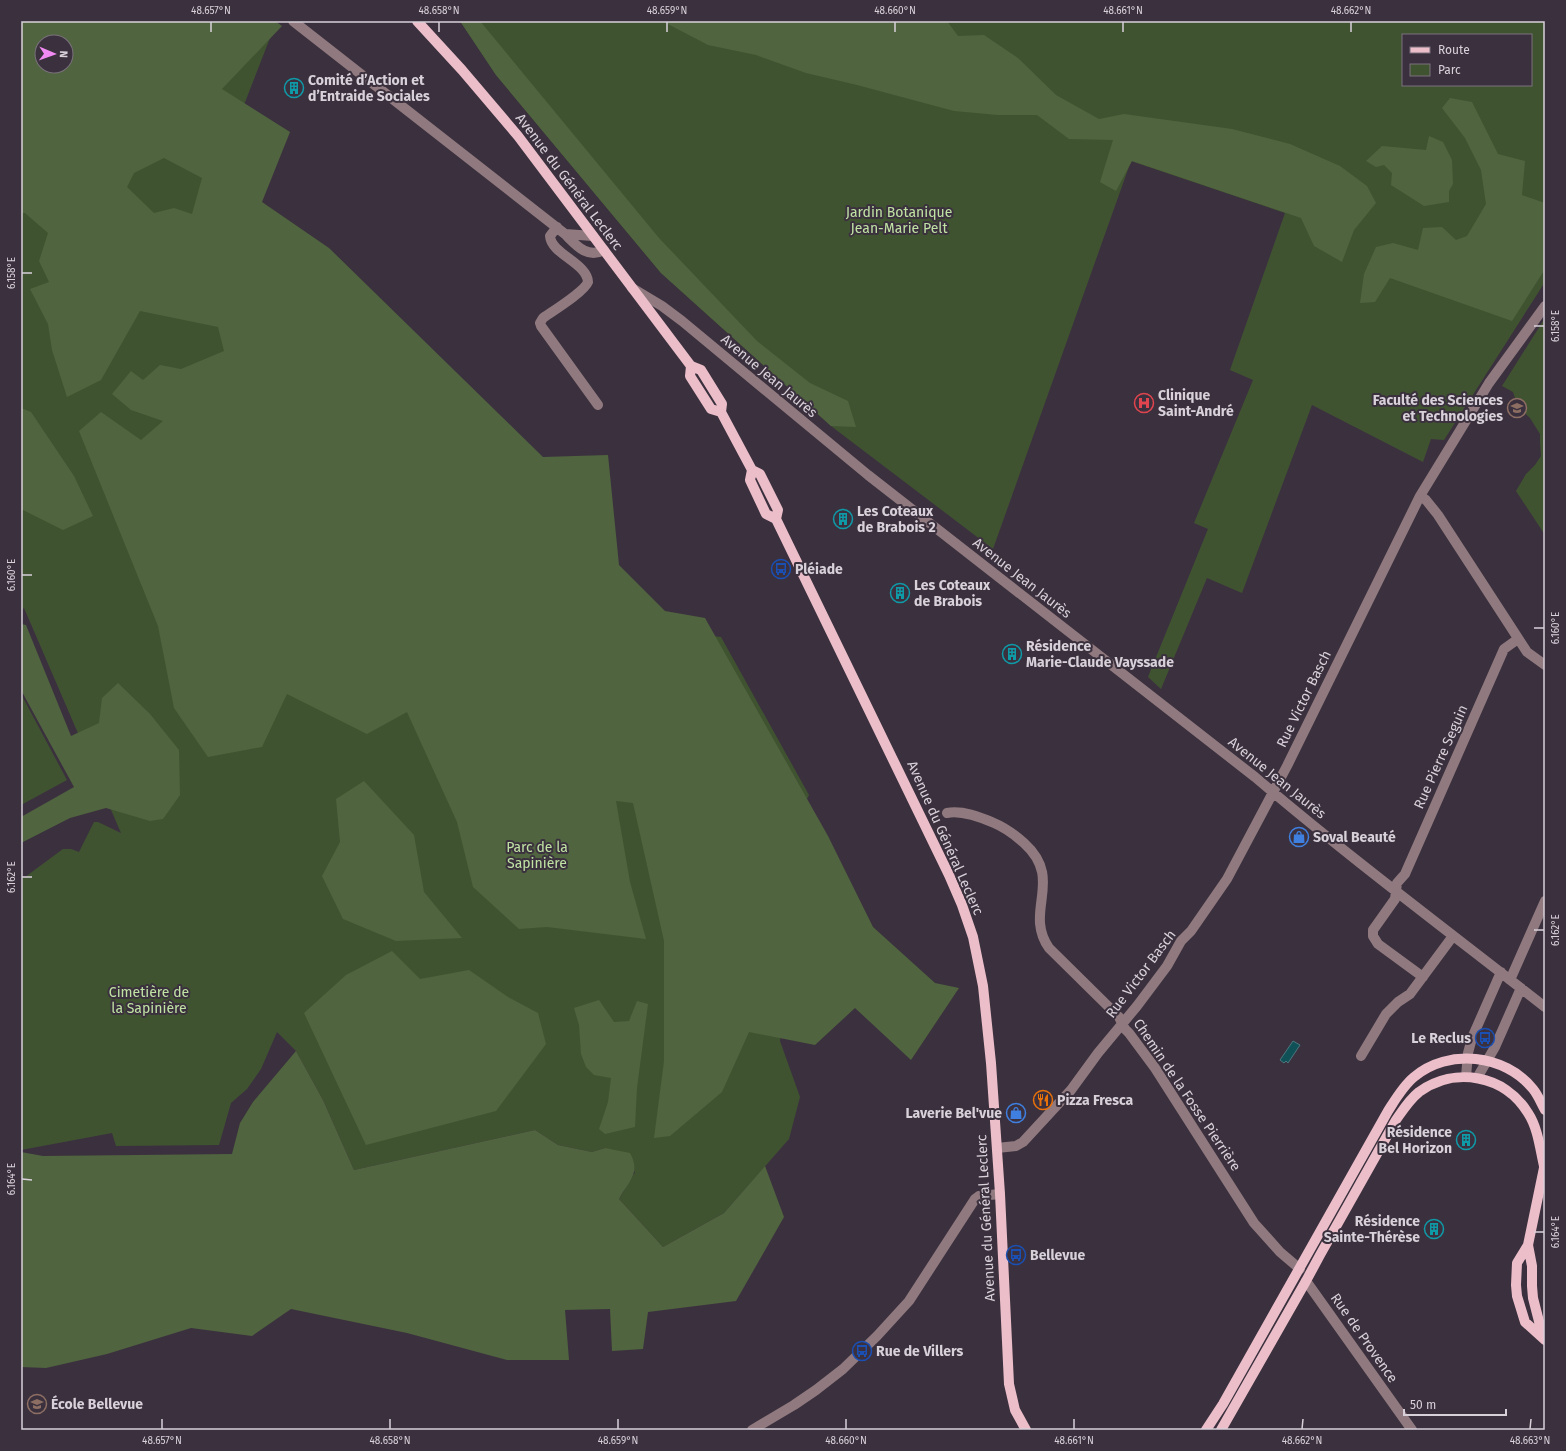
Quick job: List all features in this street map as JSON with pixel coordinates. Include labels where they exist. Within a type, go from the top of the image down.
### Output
[{"type":"main road","name":"Avenue du Général Leclerc","points":[[417,21],[462,70],[518,136],[691,366],[690,376],[711,409],[721,412],[752,470],[750,480],[766,514],[776,519],[924,822],[962,905],[972,937],[983,986],[991,1063],[1000,1194],[1009,1384],[1015,1410],[1026,1430]]},
{"type":"main road","points":[[1206,1430],[1223,1404],[1388,1111],[1406,1085],[1418,1074],[1441,1061],[1468,1058],[1487,1061],[1514,1072],[1533,1089],[1545,1110]]},
{"type":"main road","points":[[1220,1430],[1306,1281],[1396,1120],[1409,1101],[1418,1092],[1436,1082],[1456,1077],[1478,1078],[1494,1082],[1513,1095],[1525,1109],[1534,1125],[1544,1164],[1528,1245],[1517,1263],[1516,1285],[1517,1296],[1525,1322],[1544,1339]]},
{"type":"main road","points":[[1528,1245],[1532,1266],[1533,1298],[1544,1339]]},
{"type":"street","points":[[293,21],[565,234],[576,245],[591,253],[597,254],[604,250]]},
{"type":"street","points":[[556,227],[550,236],[553,244],[584,272],[588,282],[580,290],[543,318],[540,323],[598,405]]},
{"type":"street","points":[[565,234],[593,236]]},
{"type":"street","name":"Avenue Jean Jaurès","points":[[631,287],[662,306],[682,321],[868,475],[1545,1007]]},
{"type":"street","name":"Rue Victor Basch","points":[[997,1148],[1016,1146],[1028,1138],[1071,1090],[1098,1053],[1167,966],[1182,941],[1191,931],[1227,879],[1273,792],[1420,496],[1489,383],[1545,306]]},
{"type":"street","points":[[1420,496],[1426,500],[1438,515],[1527,652],[1545,665]]},
{"type":"street","name":"Rue Pierre Seguin","points":[[1396,891],[1397,883],[1404,874],[1504,649],[1518,639]]},
{"type":"street","name":"Chemin de la Fosse Pierrière","points":[[947,813],[960,812],[1006,828],[1037,857],[1042,868],[1043,877],[1040,925],[1044,941],[1049,948],[1119,1017],[1125,1029],[1129,1032],[1159,1074],[1254,1223],[1280,1252],[1300,1269]]},
{"type":"street","points":[[1396,891],[1395,899],[1373,930],[1373,936],[1378,944],[1423,977]]},
{"type":"street","points":[[1510,980],[1545,901]]},
{"type":"street","points":[[1361,1056],[1386,1014],[1398,1002],[1410,994],[1453,936]]},
{"type":"street","points":[[1466,1077],[1472,1038],[1500,972]]},
{"type":"street","points":[[1478,1078],[1495,1047],[1521,988]]},
{"type":"street","points":[[752,1430],[816,1390],[862,1351],[909,1301],[975,1199],[979,1196],[1000,1194]]},
{"type":"street","name":"Rue de Provence","points":[[1306,1281],[1412,1430]]},
{"type":"green space","name":"Parc de la Sapinière","points":[[21,21],[270,38],[212,187],[654,629],[721,637],[809,795],[790,833],[785,1001],[780,1041],[800,1097],[789,1139],[724,1213],[663,1247],[619,1199],[635,1172],[605,1148],[592,1152],[558,1145],[535,1130],[354,1170],[323,1100],[296,1051],[277,1032],[261,1069],[247,1089],[231,1103],[219,1145],[116,1146],[112,1133],[21,1150],[21,880],[63,849],[71,849],[79,852],[94,822],[98,822],[121,833],[24,608],[21,610]]},
{"type":"green space","name":"Parc de la Sapinière","points":[[21,21],[275,21],[282,26],[222,89],[290,132],[262,202],[329,248],[543,457],[608,455],[619,565],[665,611],[705,618],[828,836],[873,927],[935,983],[959,988],[911,1060],[855,1008],[815,1045],[749,1032],[722,1092],[670,1136],[654,1138],[664,1061],[664,941],[633,803],[616,801],[630,882],[646,939],[547,927],[519,929],[473,887],[457,822],[407,712],[367,734],[287,694],[262,747],[208,757],[174,708],[158,626],[79,431],[101,412],[141,440],[163,421],[131,410],[112,394],[131,371],[143,380],[160,365],[181,369],[224,351],[218,327],[140,311],[101,380],[67,397],[52,350],[48,324],[30,289],[49,282],[39,261],[48,233],[25,213],[21,213]],"holes":[[[164,158],[202,178],[192,214],[174,208],[154,213],[127,187],[134,173]]]},
{"type":"green space","name":"Jardin Botanique Jean-Marie Pelt","points":[[460,21],[1545,21],[1545,282],[1444,440],[1431,439],[1423,462],[1312,405],[1242,593],[1207,578],[1161,689],[1148,677],[1208,529],[1194,523],[1253,380],[1230,370],[1285,213],[1131,161],[993,549],[831,426],[661,273],[496,75]]},
{"type":"green space","points":[[460,21],[480,21],[659,238],[757,341],[810,383],[848,401],[856,427],[831,426],[661,273],[496,75]]},
{"type":"green space","points":[[659,21],[947,21],[958,36],[984,35],[1018,58],[1056,95],[1099,119],[1124,114],[1232,129],[1290,144],[1340,166],[1367,186],[1376,203],[1354,230],[1342,262],[1314,246],[1301,218],[1132,161],[1116,191],[1100,182],[1113,140],[1069,139],[1037,115],[998,115],[954,111],[806,73],[756,55],[708,45],[664,22]]},
{"type":"green space","points":[[1450,98],[1472,102],[1498,154],[1525,161],[1522,195],[1545,203],[1545,269],[1512,321],[1390,278],[1375,302],[1360,303],[1364,274],[1376,247],[1393,243],[1418,250],[1423,228],[1442,227],[1456,240],[1467,236],[1486,204],[1481,170],[1465,138],[1442,108]]},
{"type":"green space","points":[[1429,136],[1443,142],[1452,160],[1453,184],[1449,191],[1449,202],[1424,206],[1391,185],[1392,173],[1384,165],[1376,167],[1366,161],[1382,146],[1426,150]]},
{"type":"green space","points":[[1545,318],[1545,535],[1516,491],[1526,474],[1541,456],[1540,434],[1530,418],[1518,407],[1513,392],[1502,386]]},
{"type":"green space","points":[[21,408],[31,412],[74,476],[93,516],[63,530],[21,509]]},
{"type":"green space","points":[[21,624],[26,625],[71,736],[99,723],[102,698],[118,683],[150,714],[179,750],[180,795],[163,819],[150,821],[106,808],[70,818],[21,843],[21,817],[74,787],[21,690]]},
{"type":"green space","points":[[21,694],[67,780],[21,805]]},
{"type":"green space","points":[[364,781],[414,835],[424,892],[462,938],[396,941],[343,919],[322,876],[340,842],[336,799]]},
{"type":"green space","points":[[392,951],[420,979],[469,970],[508,997],[538,1013],[546,1044],[496,1111],[366,1145],[304,1013],[346,975]]},
{"type":"green space","points":[[599,1000],[614,1022],[629,1021],[637,1001],[648,1004],[637,1088],[635,1127],[605,1134],[599,1129],[608,1102],[611,1078],[594,1075],[586,1067],[581,1054],[579,1025],[574,1008]]},
{"type":"green space","points":[[296,1051],[323,1100],[354,1170],[535,1130],[558,1145],[592,1152],[605,1148],[630,1153],[633,1160],[634,1172],[630,1182],[619,1199],[663,1247],[724,1213],[765,1166],[784,1217],[736,1301],[648,1312],[643,1349],[612,1351],[610,1309],[565,1310],[569,1360],[507,1360],[407,1333],[291,1309],[252,1336],[191,1328],[107,1354],[46,1368],[21,1367],[21,1152],[43,1156],[232,1154],[240,1123],[253,1102]]},
{"type":"water","points":[[1293,1041],[1300,1045],[1288,1063],[1286,1061],[1284,1063],[1280,1060]]},
{"type":"place","name":"Comité d’Action et d’Entraide Sociales","points":[[294,88]]},
{"type":"place","name":"Clinique Saint-André","points":[[1144,403]]},
{"type":"place","name":"Faculté des Sciences et Technologies","points":[[1517,408]]},
{"type":"place","name":"Les Coteaux de Brabois 2","points":[[843,519]]},
{"type":"place","name":"Pléiade","points":[[781,569]]},
{"type":"place","name":"Les Coteaux de Brabois","points":[[900,593]]},
{"type":"place","name":"Résidence Marie-Claude Vayssade","points":[[1012,654]]},
{"type":"place","name":"Soval Beauté","points":[[1299,837]]},
{"type":"place","name":"Le Reclus","points":[[1485,1038]]},
{"type":"place","name":"Pizza Fresca","points":[[1043,1100]]},
{"type":"place","name":"Laverie Bel'vue","points":[[1016,1113]]},
{"type":"place","name":"Résidence Bel Horizon","points":[[1466,1140]]},
{"type":"place","name":"Résidence Sainte-Thérèse","points":[[1434,1229]]},
{"type":"place","name":"Bellevue","points":[[1016,1255]]},
{"type":"place","name":"Rue de Villers","points":[[862,1351]]},
{"type":"place","name":"École Bellevue","points":[[37,1404]]},
{"type":"park label","name":"Cimetière de la Sapinière","points":[[149,1000]]}]
